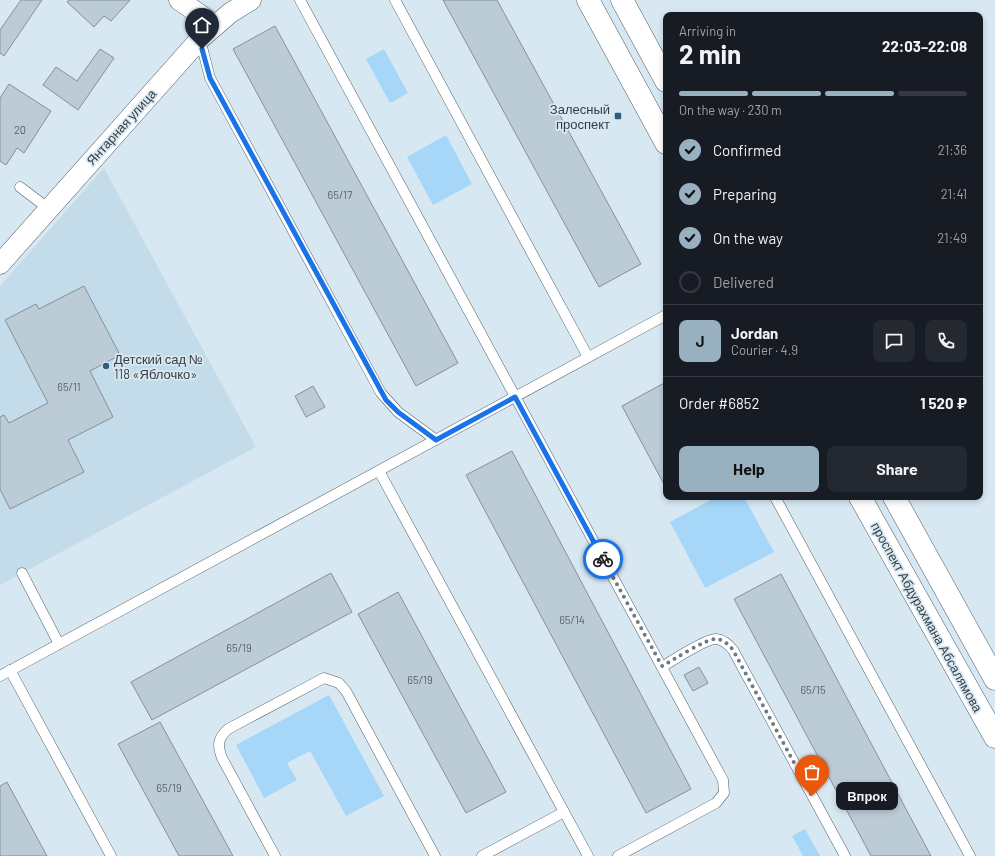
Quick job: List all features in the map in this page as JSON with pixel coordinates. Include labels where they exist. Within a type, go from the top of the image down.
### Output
[{"type":"main road","points":[[588,0],[663,138]]},
{"type":"main road","points":[[622,0],[663,75]]},
{"type":"main road","name":"проспект Абдурахмана Абсалямова","points":[[862,500],[995,737]]},
{"type":"main road","points":[[896,500],[995,679]]},
{"type":"street","points":[[179,0],[215,25]]},
{"type":"street","name":"Янтарная улица","points":[[0,264],[200,39],[230,13],[251,0]]},
{"type":"lane","points":[[300,0],[724,780],[724,793],[716,804],[618,856]]},
{"type":"lane","points":[[395,0],[588,357]]},
{"type":"lane","points":[[200,39],[210,78],[381,393],[398,412],[436,440]]},
{"type":"lane","points":[[20,187],[49,209]]},
{"type":"lane","points":[[0,676],[663,317]]},
{"type":"lane","points":[[379,471],[588,856]]},
{"type":"lane","points":[[777,500],[970,856]]},
{"type":"lane","points":[[22,573],[58,644]]},
{"type":"lane","points":[[662,666],[710,640],[721,640],[727,643],[733,650],[845,856]]},
{"type":"lane","points":[[10,670],[111,856]]},
{"type":"lane","points":[[275,856],[222,758],[218,748],[219,740],[228,729],[324,678],[339,682],[346,691],[435,856]]},
{"type":"lane","points":[[482,856],[564,812]]},
{"type":"shaded area","points":[[384,49],[408,93],[390,103],[366,59]]},
{"type":"shaded area","points":[[446,135],[472,184],[433,205],[407,157]]},
{"type":"shaded area","name":"Детский сад № 118 «Яблочко»","points":[[104,168],[256,447],[0,585],[0,286]]},
{"type":"shaded area","points":[[710,500],[746,500],[774,552],[705,588],[670,522]]},
{"type":"shaded area","points":[[329,695],[384,796],[346,816],[310,751],[287,763],[297,780],[264,798],[236,745]]},
{"type":"shaded area","points":[[805,829],[820,856],[803,856],[792,836]]},
{"type":"building","points":[[21,0],[42,0],[4,56],[0,53],[0,30]]},
{"type":"building","points":[[69,0],[130,0],[111,21],[104,16],[94,27],[67,2]]},
{"type":"building","points":[[443,0],[497,0],[641,264],[599,287]]},
{"type":"building","points":[[275,26],[458,363],[416,386],[233,49]]},
{"type":"building","points":[[100,49],[114,58],[78,110],[43,85],[56,67],[77,81]]},
{"type":"building","points":[[9,84],[51,111],[24,153],[17,148],[6,165],[0,161],[0,98]]},
{"type":"building","points":[[84,286],[120,355],[90,371],[113,417],[68,440],[84,472],[10,509],[0,489],[0,417],[4,415],[9,423],[48,403],[5,320],[36,304],[39,309]]},
{"type":"building","points":[[663,384],[663,482],[622,406]]},
{"type":"building","points":[[313,386],[325,407],[306,417],[295,396]]},
{"type":"building","points":[[512,451],[691,789],[646,813],[466,475]]},
{"type":"building","points":[[331,573],[352,612],[152,720],[131,682]]},
{"type":"building","points":[[781,574],[931,856],[871,856],[734,599]]},
{"type":"building","points":[[398,592],[506,792],[466,813],[358,614]]},
{"type":"building","points":[[699,667],[708,683],[693,691],[684,675]]},
{"type":"building","points":[[160,722],[233,856],[179,856],[118,744]]},
{"type":"building","points":[[7,782],[47,856],[0,856],[0,786]]},
{"type":"way so far","points":[[603,559],[662,666],[710,640],[716,639],[727,643],[733,650],[812,796]]},
{"type":"place","name":"Залесный проспект","points":[[618,116]]},
{"type":"place","name":"Детский сад № 118 «Яблочко»","points":[[106,366]]},
{"type":"place","name":"Впрок","points":[[812,796]]},
{"type":"route","points":[[202,49],[210,78],[386,400],[398,412],[436,440],[515,397],[603,559]]}]
